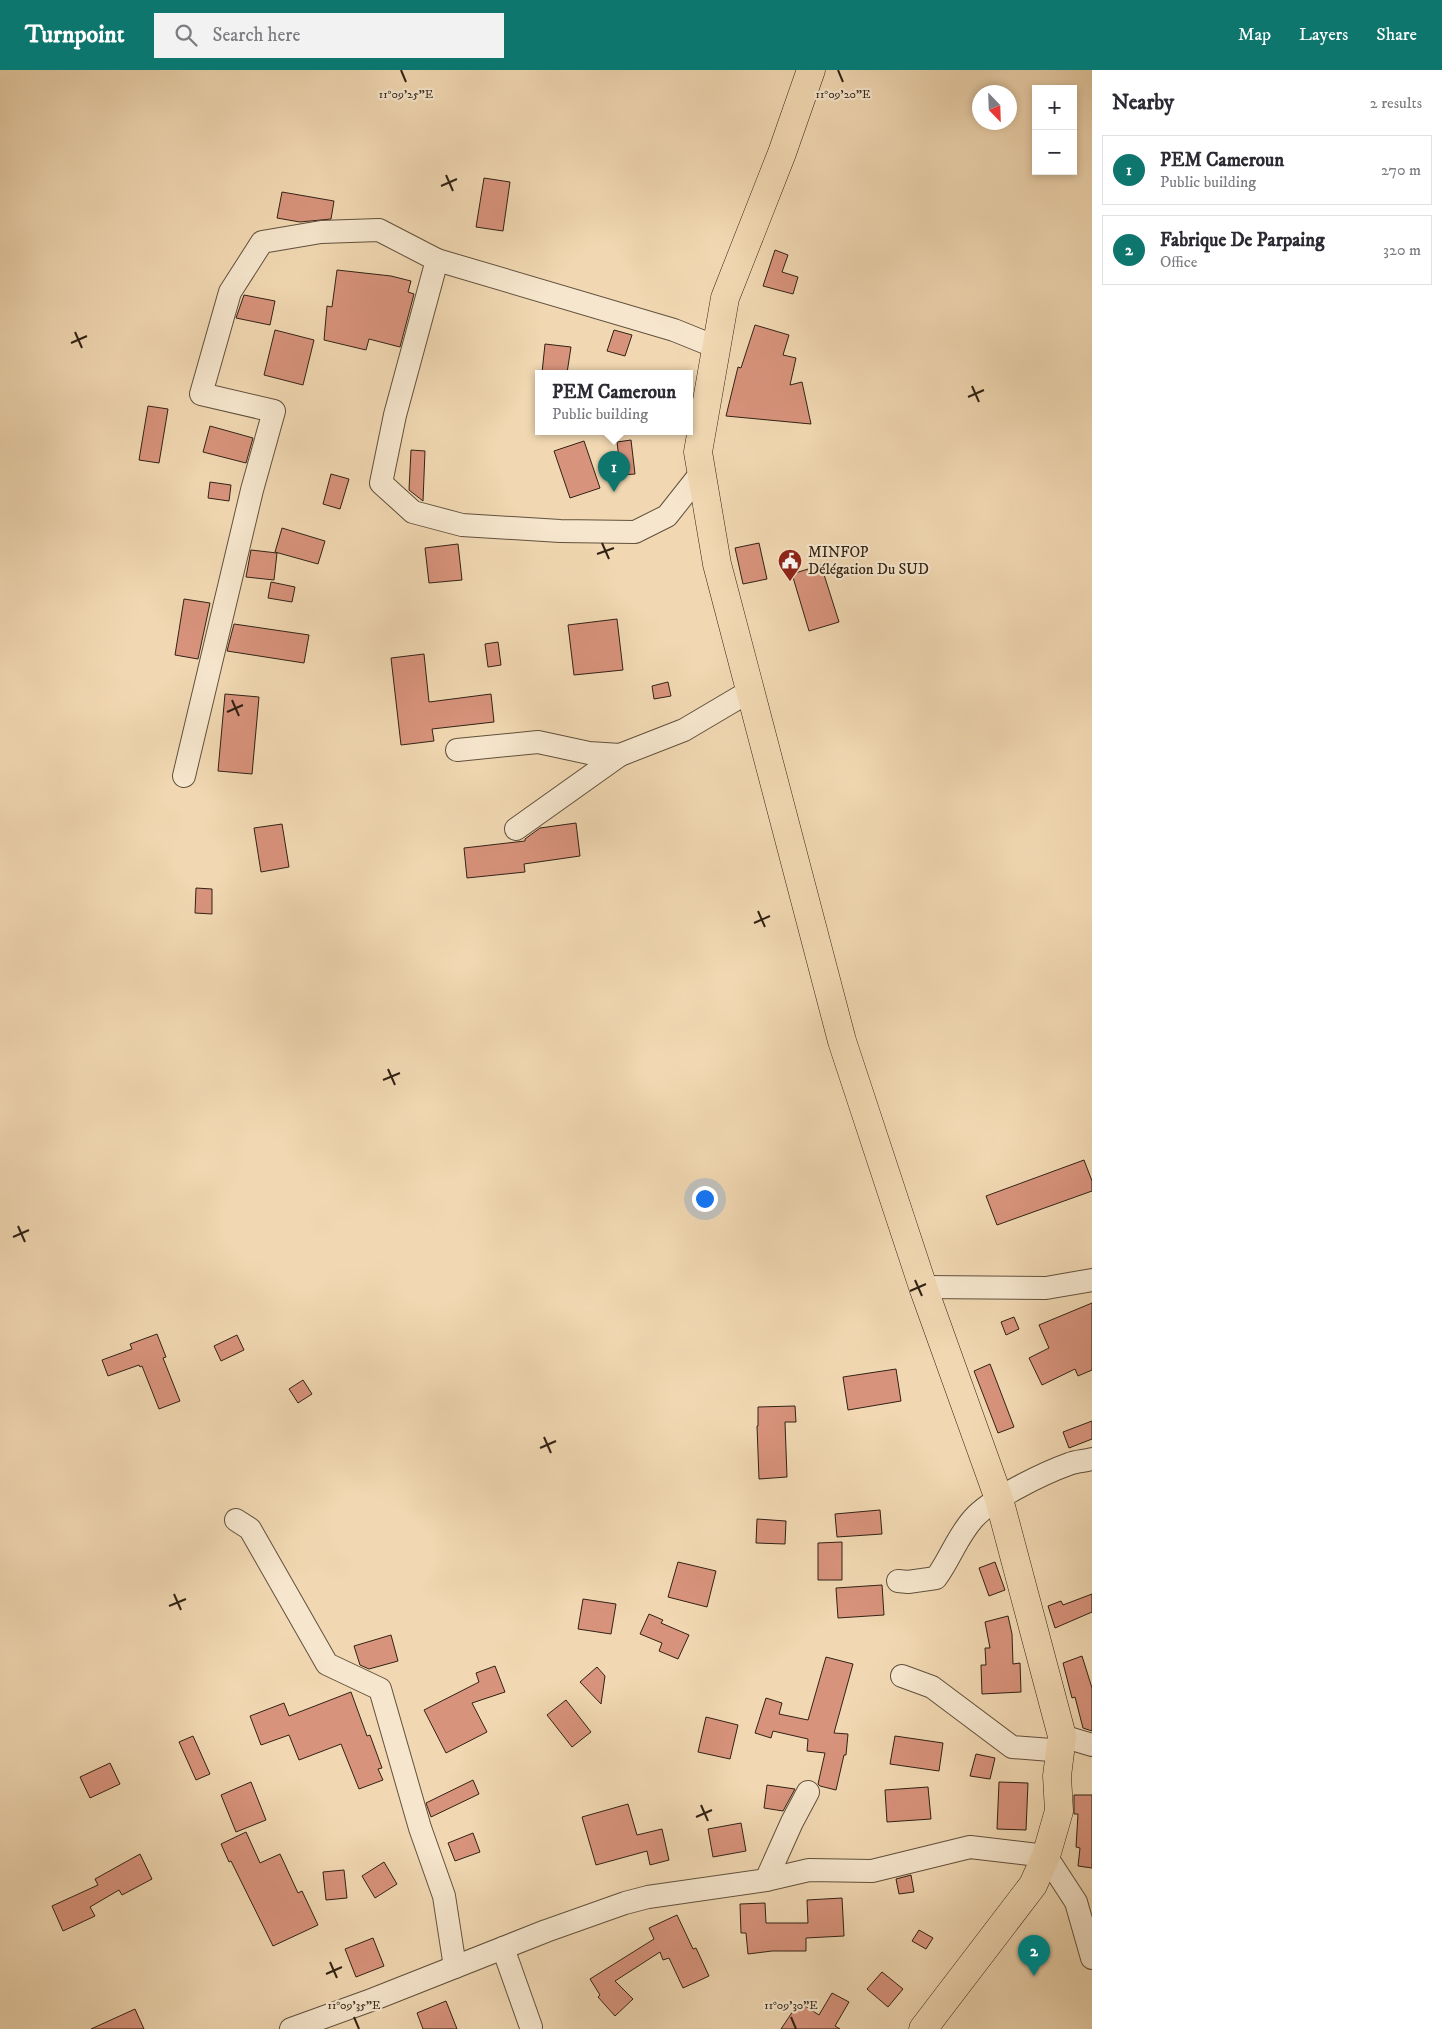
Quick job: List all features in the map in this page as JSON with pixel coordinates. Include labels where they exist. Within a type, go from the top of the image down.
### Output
[{"type":"main road","points":[[812,70],[782,153],[725,298],[698,452],[701,473],[717,564],[842,1042],[923,1288],[999,1499],[1060,1746],[1057,1776],[1059,1811],[1046,1856],[1033,1885],[923,2029]]},
{"type":"street","points":[[184,776],[274,411],[201,394],[230,292],[262,242],[321,232],[378,230],[437,260],[674,330],[716,347]]},
{"type":"street","points":[[437,260],[395,414],[381,483],[413,512],[462,525],[635,532],[667,516],[701,473]]},
{"type":"street","points":[[516,829],[620,755],[684,730],[750,691]]},
{"type":"street","points":[[457,750],[538,742],[589,753],[620,755]]},
{"type":"street","points":[[923,1288],[1046,1288],[1092,1280]]},
{"type":"street","points":[[898,1581],[908,1582],[936,1578],[945,1566],[955,1543],[974,1518],[999,1499],[1071,1463],[1092,1459]]},
{"type":"street","points":[[236,1520],[250,1529],[327,1664],[380,1689],[420,1828],[444,1896],[455,1967]]},
{"type":"street","points":[[902,1676],[932,1687],[1012,1747],[1051,1750],[1060,1746],[1092,1745]]},
{"type":"street","points":[[766,1880],[792,1822],[808,1792]]},
{"type":"street","points":[[291,2029],[374,1999],[546,1931],[625,1903],[648,1897],[766,1880],[809,1870],[872,1870],[970,1847],[1046,1856],[1076,1902],[1092,1958]]},
{"type":"street","points":[[503,1948],[531,2028]]},
{"type":"building","points":[[484,178],[510,182],[503,231],[476,227]]},
{"type":"building","points":[[282,192],[334,201],[331,219],[300,222],[277,218]]},
{"type":"building","points":[[775,250],[788,255],[782,272],[798,277],[793,294],[763,286]]},
{"type":"building","points":[[337,270],[391,276],[411,281],[408,292],[414,294],[400,347],[369,339],[366,350],[324,340],[327,306],[332,307]]},
{"type":"building","points":[[244,295],[275,301],[270,325],[236,318]]},
{"type":"building","points":[[755,325],[789,335],[783,355],[796,358],[790,385],[802,382],[811,424],[726,416],[738,367],[741,368]]},
{"type":"building","points":[[275,330],[314,340],[303,385],[264,375]]},
{"type":"building","points":[[614,330],[632,335],[625,356],[607,351]]},
{"type":"building","points":[[545,344],[571,347],[567,370],[542,370]]},
{"type":"building","points":[[148,406],[168,409],[159,463],[139,460]]},
{"type":"building","points":[[210,426],[253,438],[246,463],[203,452]]},
{"type":"building","points":[[631,440],[635,474],[621,475],[617,442]]},
{"type":"building","points":[[584,441],[600,488],[570,498],[554,451]]},
{"type":"building","points":[[411,450],[425,451],[423,501],[409,490]]},
{"type":"building","points":[[331,474],[349,479],[340,509],[323,504]]},
{"type":"building","points":[[210,482],[231,485],[229,501],[208,498]]},
{"type":"building","points":[[282,528],[325,541],[318,564],[275,552]]},
{"type":"building","points":[[759,543],[767,579],[743,584],[735,548]]},
{"type":"building","points":[[458,544],[462,580],[429,583],[425,548]]},
{"type":"building","points":[[251,550],[277,553],[274,580],[246,577]]},
{"type":"building","points":[[821,565],[839,622],[809,631],[792,574]]},
{"type":"building","points":[[271,582],[295,587],[292,602],[268,598]]},
{"type":"building","points":[[184,599],[210,603],[198,659],[175,655]]},
{"type":"building","points":[[617,619],[623,670],[574,675],[568,625]]},
{"type":"building","points":[[234,624],[309,635],[304,663],[227,651]]},
{"type":"building","points":[[498,642],[501,665],[488,667],[485,644]]},
{"type":"building","points":[[424,654],[429,702],[491,694],[494,722],[432,729],[434,741],[401,745],[391,658]]},
{"type":"building","points":[[668,682],[671,696],[654,699],[652,686]]},
{"type":"building","points":[[225,694],[259,697],[252,774],[218,771]]},
{"type":"building","points":[[576,823],[580,856],[524,864],[525,872],[467,878],[464,848],[525,841],[525,839],[540,828]]},
{"type":"building","points":[[282,824],[289,867],[261,872],[254,828]]},
{"type":"building","points":[[196,888],[212,889],[212,914],[195,913]]},
{"type":"building","points":[[1084,1160],[1092,1181],[1092,1191],[997,1225],[986,1196]]},
{"type":"building","points":[[1092,1303],[1092,1370],[1078,1376],[1075,1369],[1042,1385],[1029,1358],[1049,1348],[1039,1325]]},
{"type":"building","points":[[1014,1317],[1019,1329],[1006,1335],[1001,1322]]},
{"type":"building","points":[[157,1334],[166,1357],[163,1358],[180,1401],[159,1409],[142,1366],[140,1367],[139,1365],[108,1376],[102,1360],[132,1349],[130,1344]]},
{"type":"building","points":[[237,1335],[244,1350],[221,1361],[214,1346]]},
{"type":"building","points":[[990,1364],[1014,1427],[998,1433],[974,1371]]},
{"type":"building","points":[[896,1369],[901,1401],[848,1410],[843,1377]]},
{"type":"building","points":[[303,1380],[312,1394],[298,1403],[289,1389]]},
{"type":"building","points":[[795,1406],[796,1422],[785,1422],[787,1477],[759,1479],[758,1407]]},
{"type":"building","points":[[1092,1421],[1092,1439],[1069,1448],[1063,1432]]},
{"type":"building","points":[[880,1510],[882,1534],[837,1537],[835,1514]]},
{"type":"building","points":[[757,1519],[786,1521],[785,1544],[756,1543]]},
{"type":"building","points":[[842,1542],[842,1580],[818,1580],[818,1543]]},
{"type":"building","points":[[678,1562],[716,1571],[707,1607],[668,1597]]},
{"type":"building","points":[[995,1562],[1005,1590],[989,1596],[979,1568]]},
{"type":"building","points":[[882,1585],[884,1615],[838,1618],[836,1588]]},
{"type":"building","points":[[1092,1594],[1092,1612],[1055,1628],[1048,1606],[1061,1601],[1063,1605]]},
{"type":"building","points":[[583,1599],[616,1604],[611,1634],[578,1629]]},
{"type":"building","points":[[649,1614],[663,1620],[661,1623],[689,1635],[678,1659],[659,1651],[662,1643],[640,1634]]},
{"type":"building","points":[[1008,1616],[1012,1634],[1013,1664],[1020,1663],[1021,1692],[982,1694],[981,1665],[986,1665],[985,1648],[990,1648],[985,1622]]},
{"type":"building","points":[[391,1635],[398,1661],[369,1669],[360,1665],[354,1646]]},
{"type":"building","points":[[1082,1656],[1092,1688],[1092,1731],[1083,1728],[1075,1697],[1072,1698],[1063,1663]]},
{"type":"building","points":[[826,1657],[853,1664],[834,1733],[848,1734],[846,1755],[844,1755],[836,1790],[818,1784],[825,1753],[807,1751],[808,1739],[773,1731],[771,1738],[755,1733],[766,1698],[782,1703],[779,1714],[808,1720]]},
{"type":"building","points":[[495,1666],[505,1692],[472,1703],[487,1732],[446,1753],[424,1710],[479,1682],[476,1673]]},
{"type":"building","points":[[597,1667],[605,1676],[601,1704],[580,1682]]},
{"type":"building","points":[[351,1692],[367,1736],[370,1735],[382,1768],[378,1769],[383,1780],[359,1789],[341,1744],[299,1760],[289,1735],[261,1745],[250,1716],[284,1703],[289,1716]]},
{"type":"building","points":[[566,1700],[591,1732],[572,1747],[547,1715]]},
{"type":"building","points":[[706,1717],[738,1725],[730,1759],[698,1752]]},
{"type":"building","points":[[193,1736],[210,1774],[196,1780],[179,1742]]},
{"type":"building","points":[[895,1736],[943,1743],[939,1771],[890,1764]]},
{"type":"building","points":[[976,1754],[995,1758],[990,1779],[970,1776]]},
{"type":"building","points":[[110,1763],[120,1784],[90,1798],[80,1777]]},
{"type":"building","points":[[473,1780],[479,1794],[431,1817],[426,1803]]},
{"type":"building","points":[[251,1782],[266,1820],[236,1832],[221,1795]]},
{"type":"building","points":[[999,1782],[1028,1783],[1026,1830],[997,1829]]},
{"type":"building","points":[[767,1785],[795,1789],[783,1811],[764,1808]]},
{"type":"building","points":[[928,1787],[931,1819],[887,1822],[885,1790]]},
{"type":"building","points":[[1074,1795],[1092,1795],[1092,1868],[1078,1866],[1080,1848],[1076,1847],[1078,1814],[1074,1814]]},
{"type":"building","points":[[628,1804],[637,1835],[662,1829],[669,1860],[650,1865],[647,1851],[596,1865],[582,1817]]},
{"type":"building","points":[[741,1823],[746,1851],[713,1857],[708,1829]]},
{"type":"building","points":[[246,1832],[260,1863],[280,1854],[298,1893],[302,1891],[318,1925],[273,1946],[221,1844]]},
{"type":"building","points":[[473,1833],[480,1852],[455,1861],[448,1843]]},
{"type":"building","points":[[140,1854],[152,1879],[122,1895],[119,1890],[90,1907],[95,1916],[63,1931],[52,1906],[98,1885],[95,1879]]},
{"type":"building","points":[[384,1862],[397,1884],[375,1898],[362,1876]]},
{"type":"building","points":[[344,1870],[347,1898],[326,1900],[323,1872]]},
{"type":"building","points":[[911,1875],[914,1892],[899,1894],[896,1879]]},
{"type":"building","points":[[842,1898],[844,1936],[806,1938],[806,1951],[772,1951],[748,1954],[746,1933],[741,1933],[740,1904],[765,1903],[766,1923],[808,1923],[807,1900]]},
{"type":"building","points":[[677,1915],[693,1949],[696,1948],[709,1976],[683,1988],[669,1958],[663,1960],[660,1952],[615,1981],[633,1999],[615,2016],[598,1997],[600,1995],[590,1979],[654,1939],[649,1928]]},
{"type":"building","points":[[919,1930],[933,1938],[926,1949],[912,1941]]},
{"type":"building","points":[[373,1938],[384,1966],[356,1977],[345,1949]]},
{"type":"building","points":[[882,1972],[903,1989],[888,2007],[867,1989]]},
{"type":"building","points":[[832,1993],[849,2002],[835,2026],[840,2029],[781,2029],[799,2002],[819,2015]]},
{"type":"building","points":[[446,2001],[457,2029],[423,2029],[417,2013]]},
{"type":"building","points":[[135,2009],[144,2029],[91,2029]]},
{"type":"place","name":"PEM Cameroun","points":[[614,492]]},
{"type":"place","name":"MINFOP Délégation Du SUD","points":[[790,582]]},
{"type":"place","name":"Fabrique De Parpaing","points":[[1034,1976]]}]
